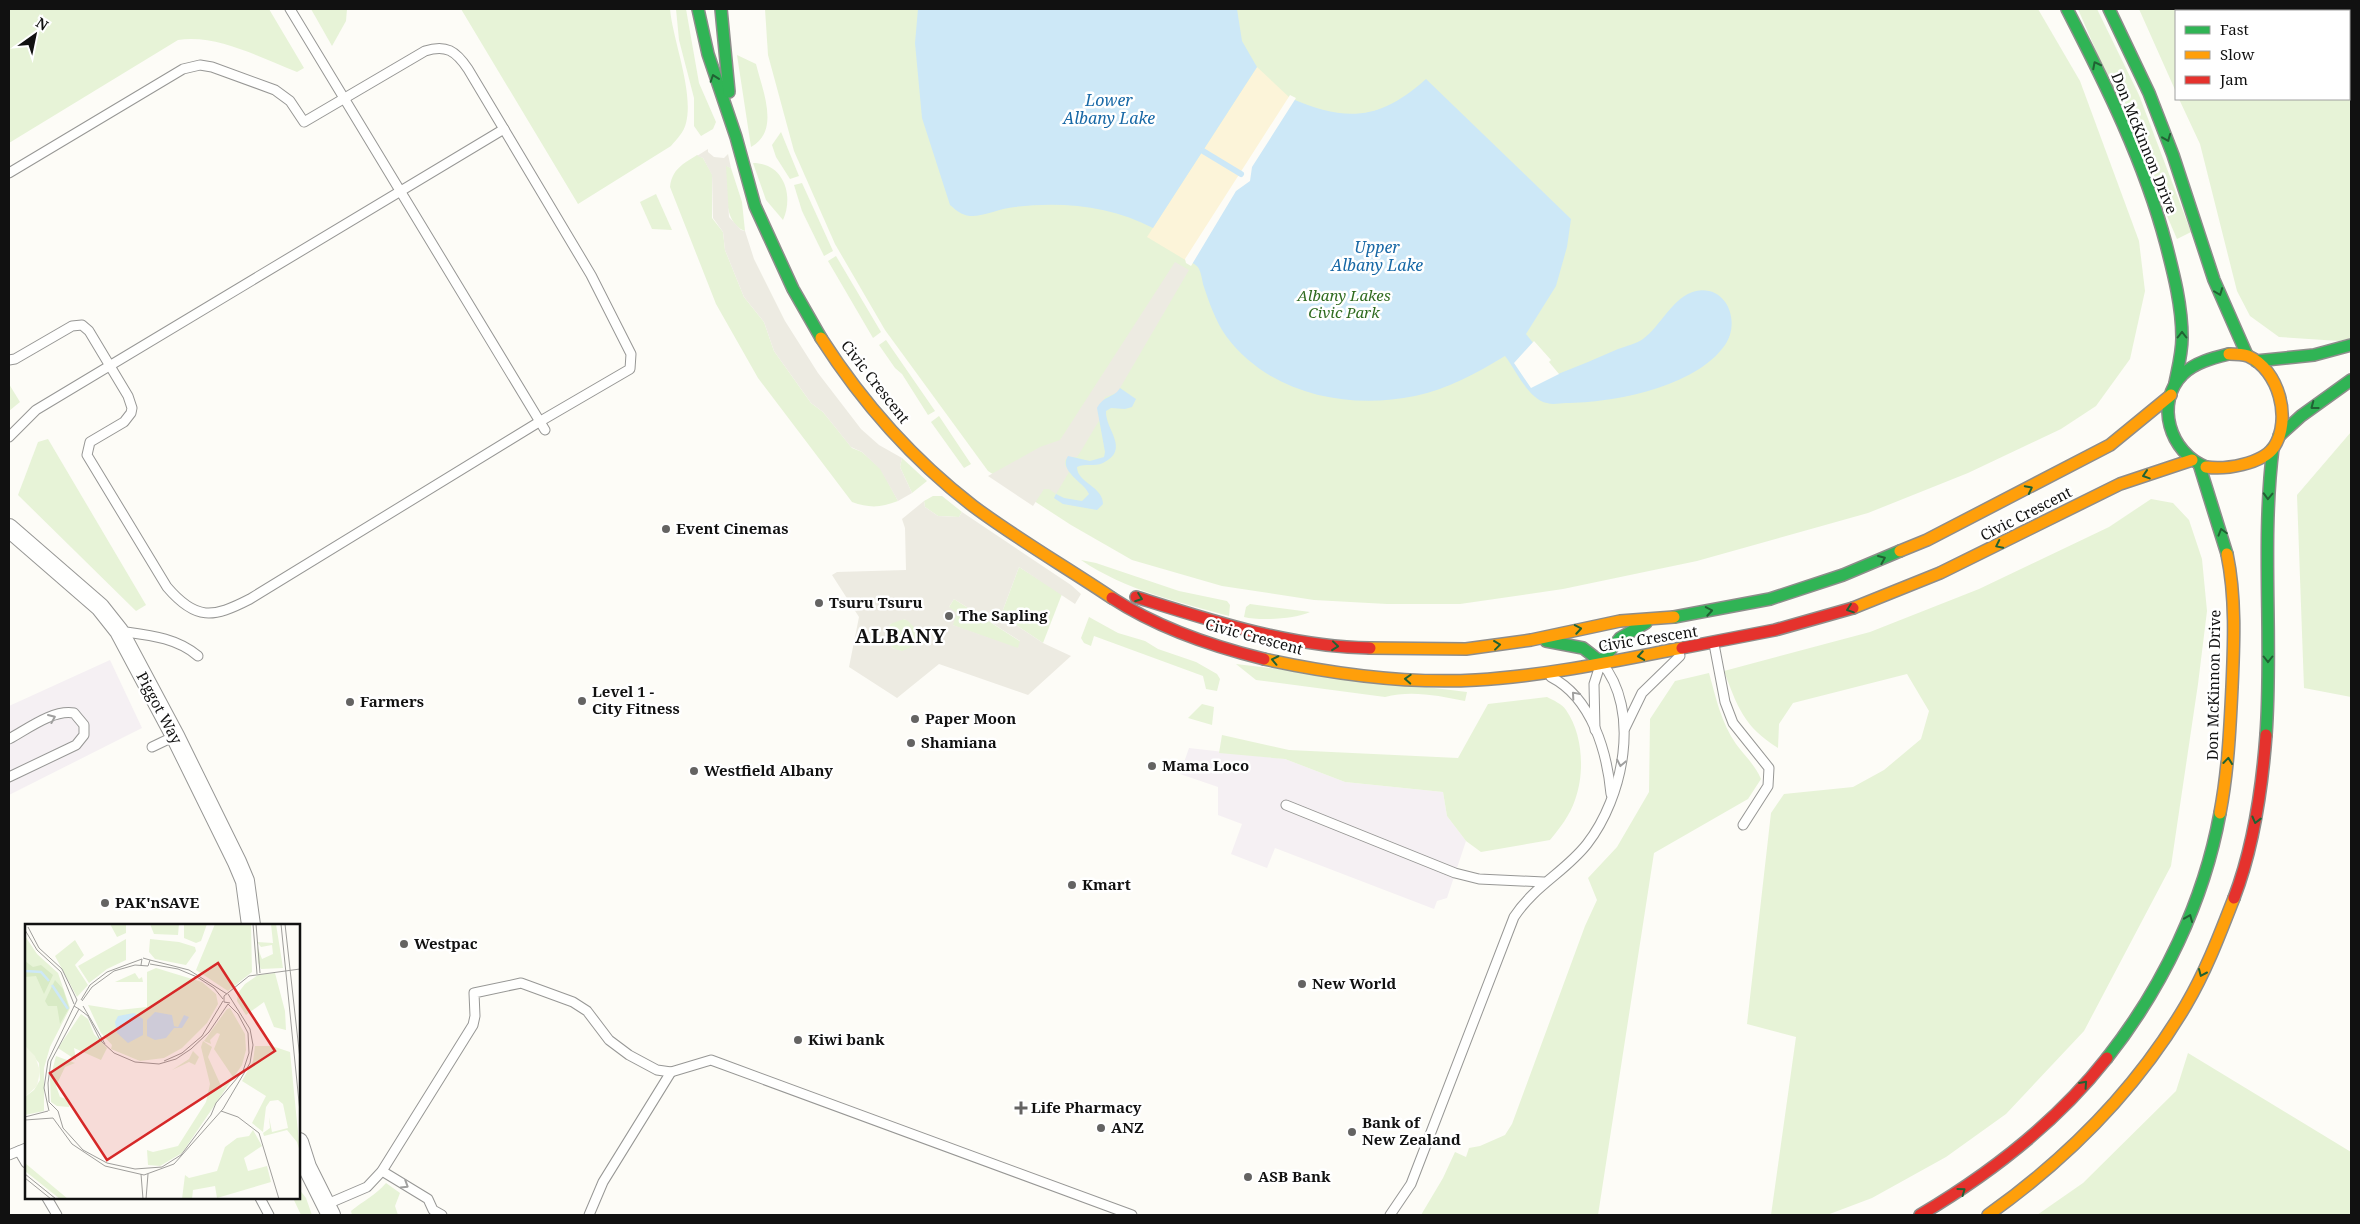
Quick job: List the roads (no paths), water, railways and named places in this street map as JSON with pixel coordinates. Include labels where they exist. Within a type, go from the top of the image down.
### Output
[{"type":"street","name":"Civic Crescent","points":[[698,9],[705,50],[731,124],[758,214],[781,266],[810,318],[860,392],[881,419],[941,479],[1029,545],[1092,583],[1127,608],[1195,638],[1267,658],[1328,671],[1395,678],[1456,681],[1542,672],[1714,644],[1833,615],[1871,602],[1959,564],[2119,485],[2196,462]]},
{"type":"street","name":"Civic Crescent","points":[[721,9],[731,124]]},
{"type":"street","name":"Don McKinnon Drive","points":[[2067,9],[2113,99],[2159,213],[2178,293],[2181,317],[2182,339],[2175,383]]},
{"type":"street","name":"Don McKinnon Drive","points":[[2109,9],[2152,102],[2173,155],[2214,280],[2251,358]]},
{"type":"street","points":[[2273,448],[2242,466],[2229,470],[2214,469],[2196,462],[2180,450],[2169,423],[2168,408],[2170,394],[2175,383],[2191,367],[2204,360],[2230,354],[2251,358],[2314,355],[2351,345]]},
{"type":"street","points":[[2251,358],[2272,379],[2278,392],[2281,406],[2279,436]]},
{"type":"street","points":[[1988,1215],[2028,1187],[2074,1147],[2110,1109],[2143,1070],[2194,992],[2234,899],[2258,810],[2266,766],[2268,712],[2267,516],[2268,477],[2273,448],[2279,436],[2301,416],[2351,380]]},
{"type":"street","name":"Civic Crescent","points":[[1092,583],[1202,618],[1301,642],[1364,648],[1466,648],[1531,640],[1620,622],[1661,619],[1770,598],[1843,576],[1919,544],[2110,445],[2170,394]]},
{"type":"street","name":"Don McKinnon Drive","points":[[1920,1215],[1955,1196],[2000,1163],[2077,1092],[2116,1047],[2143,1007],[2186,925],[2206,875],[2226,777],[2231,733],[2233,626],[2228,559],[2217,516],[2196,462]]},
{"type":"street","name":"Piggot Way","points":[[9,528],[100,606],[118,631],[174,736],[245,881],[250,924]]},
{"type":"street","points":[[1531,640],[1554,641],[1583,648],[1601,662],[1614,642],[1623,634],[1661,619]]},
{"type":"street","points":[[300,1145],[307,1167],[328,1210]]},
{"type":"lane","points":[[290,9],[545,430]]},
{"type":"lane","points":[[9,173],[183,69],[192,66],[212,67],[275,90],[290,101],[304,122],[425,51],[442,47],[455,52],[459,56],[591,275],[631,354],[630,369],[539,422],[250,599],[224,612],[202,612],[179,601],[167,587],[87,456],[90,442],[124,422],[131,413],[131,403],[128,396],[89,331],[77,324],[15,359],[9,360]]},
{"type":"lane","points":[[9,437],[36,410],[504,130]]},
{"type":"lane","points":[[118,631],[164,638],[188,647],[198,656]]},
{"type":"lane","points":[[1714,644],[1726,702],[1733,723],[1769,768],[1768,786],[1743,825]]},
{"type":"lane","points":[[1625,728],[1642,693],[1655,678],[1690,648]]},
{"type":"lane","points":[[1595,730],[1594,684],[1601,662]]},
{"type":"lane","points":[[1390,1215],[1414,1178],[1514,917],[1522,905],[1544,882],[1574,858],[1586,845],[1598,829],[1612,797],[1624,751],[1625,728],[1616,688],[1610,673],[1601,662]]},
{"type":"lane","points":[[1542,672],[1558,680],[1574,693],[1585,710],[1595,730],[1609,770],[1612,797]]},
{"type":"lane","points":[[9,740],[51,718],[68,712],[74,713],[84,725],[84,735],[76,744],[9,777]]},
{"type":"lane","points":[[152,747],[174,736]]},
{"type":"lane","points":[[1286,805],[1455,873],[1479,879],[1544,882]]},
{"type":"lane","points":[[328,1210],[367,1187],[382,1171],[473,1024],[475,1016],[474,992],[521,983],[581,1006],[609,1040],[629,1055],[658,1070],[671,1072],[711,1060],[1132,1215]]},
{"type":"lane","points":[[589,1215],[603,1182],[671,1072]]},
{"type":"lane","points":[[9,1155],[23,1149]]},
{"type":"lane","points":[[9,1160],[23,1149]]},
{"type":"lane","points":[[382,1171],[428,1199],[433,1210],[442,1215]]},
{"type":"lane","points":[[48,1199],[57,1215]]},
{"type":"lane","points":[[261,1199],[269,1215]]},
{"type":"water","name":"Lower Albany Lake","points":[[918,9],[1237,9],[1242,41],[1257,67],[1153,228],[1103,210],[1068,205],[1032,205],[970,216],[961,213],[950,205],[922,118],[915,43]]},
{"type":"water","name":"Upper Albany Lake","points":[[1426,79],[1571,219],[1567,247],[1556,286],[1526,334],[1558,374],[1640,341],[1650,333],[1674,305],[1688,294],[1696,291],[1707,291],[1723,299],[1731,316],[1730,336],[1712,360],[1695,372],[1652,390],[1607,400],[1549,404],[1534,396],[1528,390],[1505,356],[1462,380],[1427,393],[1389,400],[1363,401],[1311,393],[1287,384],[1264,372],[1244,356],[1222,330],[1210,304],[1199,269],[1191,262],[1290,98],[1328,111],[1345,114],[1361,113],[1377,110],[1393,103]]},
{"type":"water","points":[[1120,388],[1136,399],[1132,407],[1125,409],[1111,408],[1106,411],[1115,439],[1115,452],[1111,458],[1103,463],[1077,467],[1081,477],[1099,493],[1103,504],[1097,510],[1063,504],[1054,498],[1056,494],[1064,498],[1082,501],[1089,494],[1066,467],[1066,461],[1068,456],[1090,461],[1104,457],[1105,452],[1097,408]]},
{"type":"waterway","points":[[1203,151],[1241,174]]},
{"type":"place","name":"Event Cinemas","points":[[666,529]]},
{"type":"place","name":"Tsuru Tsuru","points":[[819,603]]},
{"type":"place","name":"The Sapling","points":[[949,616]]},
{"type":"place","name":"Level 1 - City Fitness","points":[[582,701]]},
{"type":"place","name":"Farmers","points":[[350,702]]},
{"type":"place","name":"Paper Moon","points":[[915,719]]},
{"type":"place","name":"Shamiana","points":[[911,743]]},
{"type":"place","name":"Mama Loco","points":[[1152,766]]},
{"type":"place","name":"Westfield Albany","points":[[694,771]]},
{"type":"place","name":"Kmart","points":[[1072,885]]},
{"type":"place","name":"PAK'nSAVE","points":[[105,903]]},
{"type":"place","name":"Westpac","points":[[404,944]]},
{"type":"place","name":"New World","points":[[1302,984]]},
{"type":"place","name":"Kiwi bank","points":[[798,1040]]},
{"type":"place","name":"Life Pharmacy","points":[[1021,1108]]},
{"type":"place","name":"ANZ","points":[[1101,1128]]},
{"type":"place","name":"Bank of New Zealand","points":[[1352,1132]]},
{"type":"place","name":"ASB Bank","points":[[1248,1177]]},
{"type":"district","name":"ALBANY","points":[[901,636]]},
{"type":"park label","name":"Albany Lakes Civic Park","points":[[1344,304]]}]
